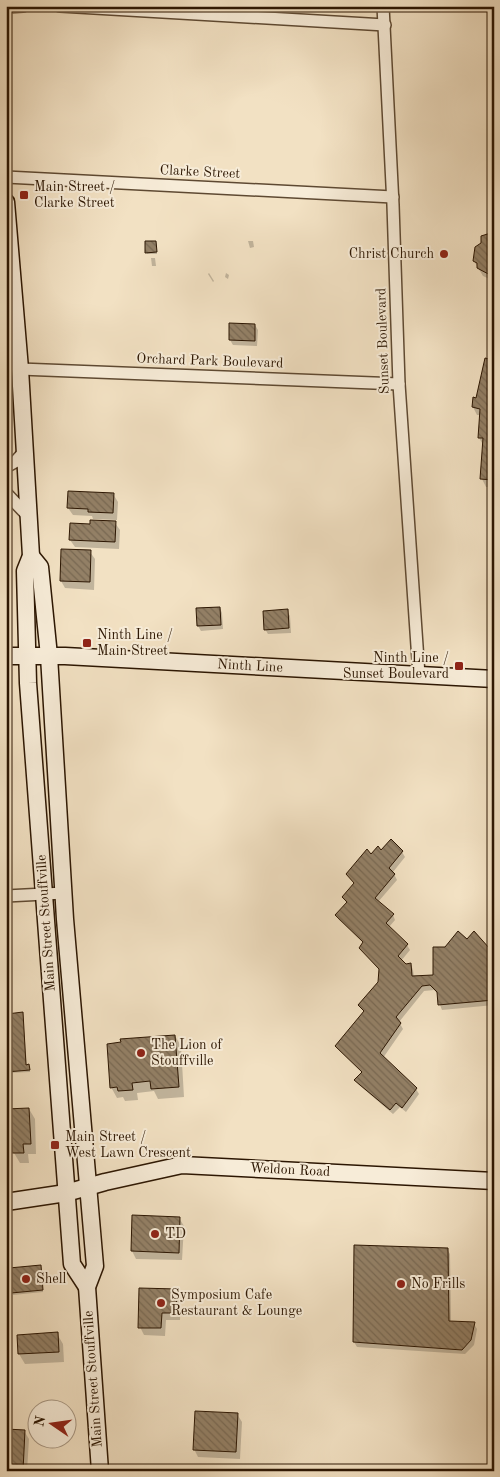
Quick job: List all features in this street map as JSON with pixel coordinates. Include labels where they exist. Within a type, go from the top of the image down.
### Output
[{"type":"main road","name":"Main Street Stouffville","points":[[6,202],[20,369],[31,556],[25,571],[27,656],[66,1192],[72,1264],[87,1287]]},
{"type":"main road","name":"Main Street Stouffville","points":[[31,556],[40,567],[49,656],[64,893],[95,1266],[87,1287],[100,1471]]},
{"type":"main road","name":"Ninth Line","points":[[6,656],[49,656],[494,679]]},
{"type":"main road","name":"Weldon Road","points":[[6,1202],[66,1192],[182,1165],[494,1181]]},
{"type":"street","points":[[6,7],[23,6]]},
{"type":"street","points":[[60,6],[385,25]]},
{"type":"street","name":"Sunset Boulevard","points":[[383,6],[393,197],[399,384],[419,675]]},
{"type":"street","name":"Clarke Street","points":[[6,178],[393,197]]},
{"type":"street","name":"Orchard Park Boulevard","points":[[20,369],[399,384]]},
{"type":"street","points":[[6,468],[24,452]]},
{"type":"street","points":[[6,493],[29,517]]},
{"type":"street","points":[[6,896],[64,893]]},
{"type":"building","points":[[494,232],[494,277],[477,268],[477,263],[473,261],[475,247],[481,243],[481,236]]},
{"type":"building","points":[[145,241],[156,241],[157,252],[145,253]]},
{"type":"building","points":[[229,323],[255,324],[255,341],[229,340]]},
{"type":"building","points":[[485,358],[494,360],[494,480],[480,479],[483,438],[478,438],[480,409],[472,407],[473,397],[476,398]]},
{"type":"building","points":[[68,491],[114,493],[113,513],[88,512],[88,509],[67,508]]},
{"type":"building","points":[[90,520],[116,521],[115,542],[69,540],[70,523],[90,524]]},
{"type":"building","points":[[61,549],[91,550],[90,582],[60,581]]},
{"type":"building","points":[[220,607],[221,625],[197,626],[196,608]]},
{"type":"building","points":[[288,609],[289,628],[264,630],[263,611]]},
{"type":"building","points":[[391,839],[403,851],[389,868],[395,874],[375,898],[394,914],[386,923],[408,944],[398,956],[406,964],[411,963],[412,976],[433,975],[433,947],[445,947],[458,931],[467,939],[474,931],[490,949],[494,1000],[438,1005],[437,992],[430,985],[422,986],[396,1017],[401,1023],[380,1053],[417,1088],[402,1108],[396,1103],[390,1110],[354,1080],[362,1072],[335,1046],[364,1011],[358,1005],[378,982],[379,969],[359,948],[363,942],[335,915],[347,902],[342,897],[354,883],[346,874],[367,849],[371,854],[378,846],[381,850]]},
{"type":"building","points":[[23,1012],[26,1065],[29,1064],[30,1070],[6,1072],[7,1014]]},
{"type":"building","points":[[175,1035],[179,1087],[151,1089],[150,1081],[132,1083],[133,1090],[118,1091],[117,1087],[110,1088],[107,1044],[121,1042],[120,1039]]},
{"type":"building","points":[[29,1108],[31,1144],[23,1144],[24,1153],[12,1153],[12,1143],[7,1144],[6,1109]]},
{"type":"building","name":"TD","points":[[132,1215],[180,1217],[179,1253],[131,1251]]},
{"type":"building","name":"No Frills","points":[[354,1245],[448,1248],[449,1321],[475,1322],[471,1340],[462,1350],[353,1342]]},
{"type":"building","name":"Shell","points":[[41,1265],[43,1290],[11,1293],[9,1268]]},
{"type":"building","points":[[139,1288],[177,1289],[176,1313],[162,1313],[161,1328],[138,1328]]},
{"type":"building","points":[[58,1332],[59,1352],[18,1354],[17,1335]]},
{"type":"building","points":[[195,1411],[238,1413],[236,1452],[193,1450]]},
{"type":"building","points":[[6,1429],[25,1430],[23,1471],[6,1471]]},
{"type":"place","name":"Main Street / Clarke Street","points":[[24,195]]},
{"type":"place","name":"Christ Church","points":[[444,254]]},
{"type":"place","name":"Ninth Line / Main Street","points":[[87,643]]},
{"type":"place","name":"Ninth Line / Sunset Boulevard","points":[[459,666]]},
{"type":"place","name":"The Lion of Stouffville","points":[[141,1053]]},
{"type":"place","name":"Main Street / West Lawn Crescent","points":[[55,1145]]},
{"type":"place","name":"TD","points":[[155,1234]]},
{"type":"place","name":"Shell","points":[[26,1279]]},
{"type":"place","name":"No Frills","points":[[401,1284]]},
{"type":"place","name":"Symposium Cafe Restaurant & Lounge","points":[[161,1303]]}]
